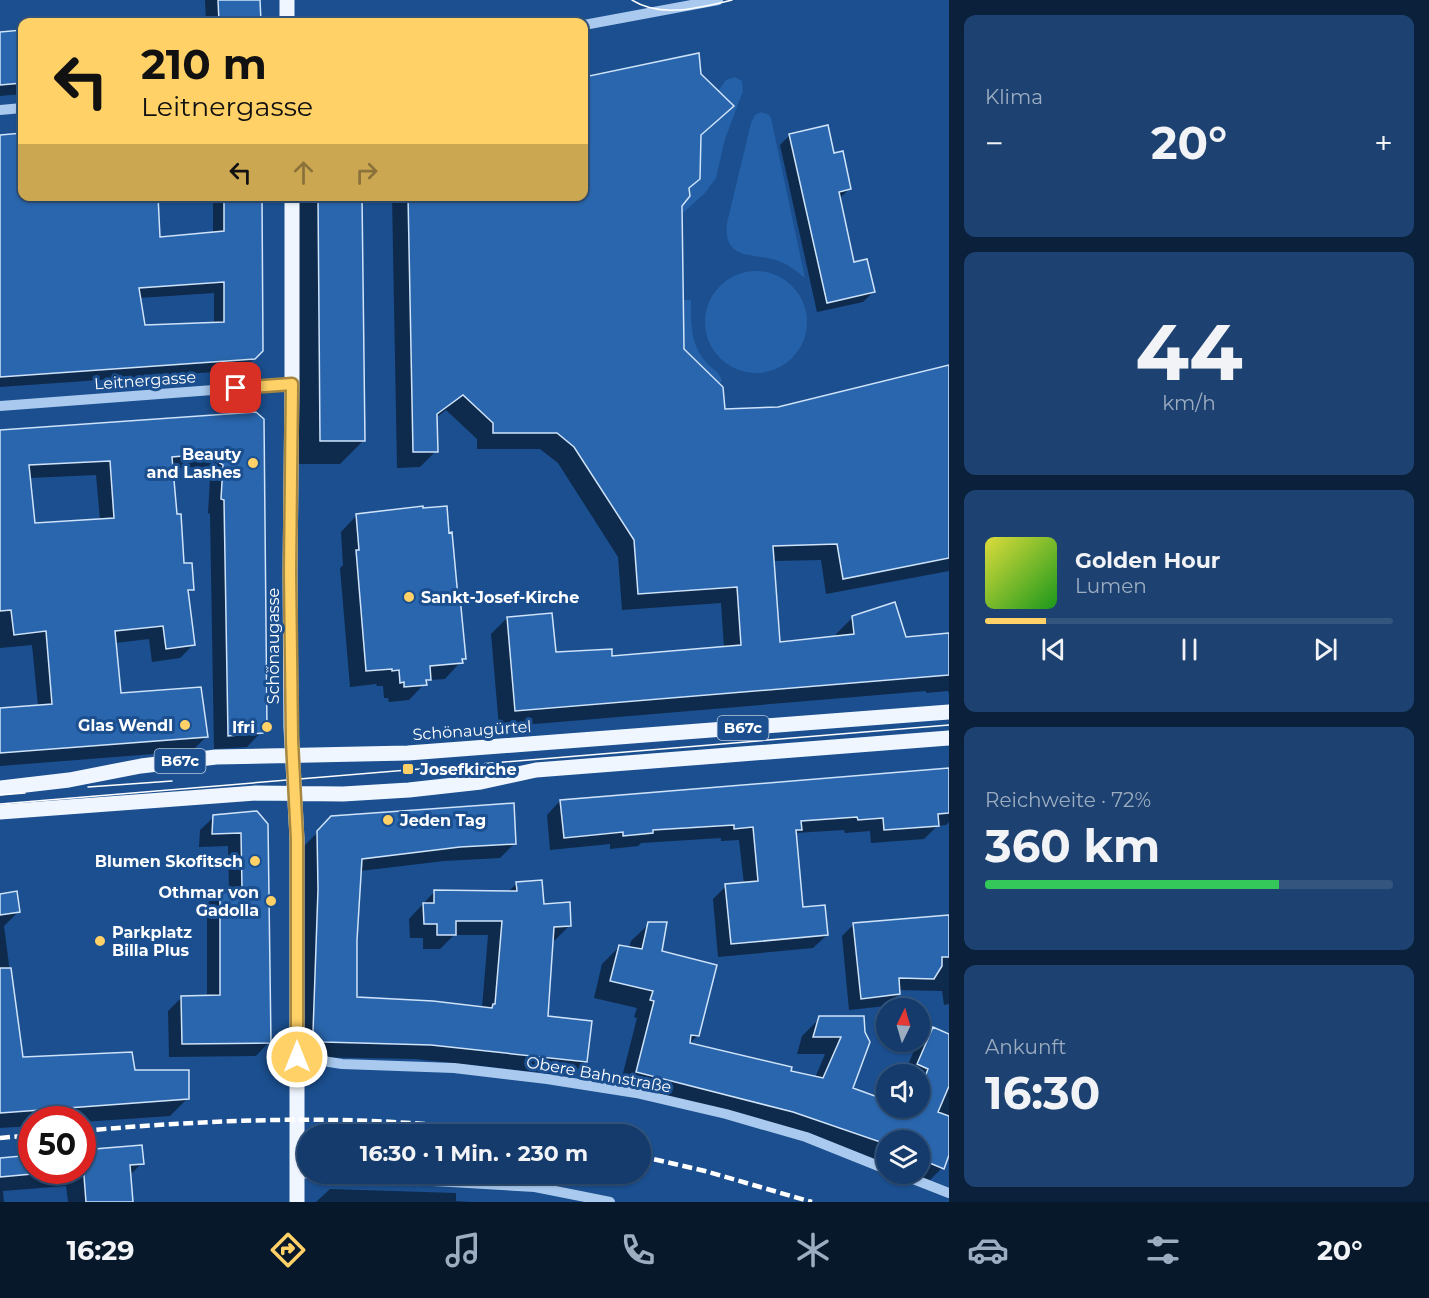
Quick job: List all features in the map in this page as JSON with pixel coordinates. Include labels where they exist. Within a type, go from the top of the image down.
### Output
[{"type":"main road","points":[[287,0],[287,18]]},
{"type":"main road","name":"Schönaugasse","points":[[292,201],[290,572],[292,754],[296,793],[297,1124]]},
{"type":"main road","name":"Schönaugürtel","points":[[0,788],[69,780],[172,762],[216,757],[408,753],[949,712]]},
{"type":"main road","name":"B67c","points":[[0,812],[247,793],[343,794],[409,790],[481,782],[536,770],[949,738]]},
{"type":"main road","name":"Schönaugasse","points":[[297,1184],[297,1202]]},
{"type":"street","points":[[588,24],[718,0]]},
{"type":"street","points":[[0,110],[18,108]]},
{"type":"street","name":"Leitnergasse","points":[[0,406],[292,384]]},
{"type":"street","name":"Obere Bahnstraße","points":[[297,1057],[342,1064],[454,1068],[636,1093],[796,1133],[876,1165]]},
{"type":"street","points":[[484,1184],[535,1187],[610,1202]]},
{"type":"street","points":[[926,1184],[949,1193]]},
{"type":"shaded area","points":[[735,77],[742,81],[743,91],[725,139],[716,178],[705,193],[683,213],[682,206],[690,196],[689,188],[700,179],[701,135],[734,106],[718,91],[726,80]]},
{"type":"shaded area","points":[[761,112],[771,118],[805,278],[780,262],[735,250],[727,235],[727,223],[751,123],[755,115]]},
{"type":"shaded area","points":[[756,271],[775,275],[792,286],[803,303],[807,322],[803,341],[792,358],[775,369],[756,373],[737,369],[720,358],[709,341],[705,322],[709,303],[720,286],[737,275]]},
{"type":"shaded area","points":[[684,300],[691,300],[691,317],[697,349],[720,375],[722,381],[719,383],[712,383],[713,377],[684,349]]},
{"type":"building","points":[[218,0],[260,0],[261,18],[219,18]]},
{"type":"building","points":[[18,30],[18,83],[0,85],[0,32]]},
{"type":"building","points":[[699,53],[701,74],[734,106],[701,135],[700,179],[689,188],[690,196],[682,206],[684,349],[723,387],[725,409],[778,407],[949,365],[949,558],[843,579],[837,544],[773,546],[780,642],[854,634],[852,616],[895,602],[906,637],[949,633],[949,675],[515,711],[507,617],[552,613],[556,652],[612,649],[612,656],[741,645],[737,587],[638,594],[634,540],[574,447],[557,433],[493,433],[493,423],[463,395],[437,414],[438,452],[413,452],[408,201],[588,201],[588,76]]},
{"type":"building","points":[[828,125],[834,153],[843,151],[851,189],[839,192],[854,262],[867,259],[875,292],[827,303],[789,134]]},
{"type":"building","points":[[18,133],[18,201],[158,201],[160,237],[224,231],[224,201],[262,201],[263,351],[255,359],[0,377],[0,135]],"holes":[[[224,282],[224,322],[145,325],[139,288]]]},
{"type":"building","points":[[318,201],[362,201],[365,441],[320,441]]},
{"type":"building","points":[[256,412],[264,419],[267,729],[263,733],[228,736],[224,500],[221,499],[223,465],[206,454],[172,457],[177,514],[181,514],[184,563],[192,563],[194,590],[188,590],[195,645],[166,649],[163,626],[115,631],[121,693],[201,687],[208,737],[0,753],[0,708],[52,704],[46,631],[14,635],[11,610],[0,611],[0,430]],"holes":[[[110,461],[114,518],[35,523],[29,465]]]},
{"type":"building","name":"Sankt-Josef-Kirche","points":[[423,506],[423,508],[447,506],[466,659],[462,659],[463,663],[430,666],[431,680],[426,680],[427,685],[404,687],[404,682],[400,683],[399,670],[366,671],[356,550],[359,550],[356,514]]},
{"type":"building","points":[[949,768],[949,813],[938,814],[939,826],[884,830],[883,818],[858,820],[857,817],[801,821],[802,830],[796,830],[803,907],[825,905],[828,935],[731,944],[725,884],[758,881],[753,827],[734,829],[734,825],[653,830],[653,833],[623,836],[623,832],[564,838],[560,800]]},
{"type":"building","points":[[514,803],[516,844],[460,847],[362,859],[357,940],[357,997],[433,1001],[492,1008],[495,1004],[502,921],[456,921],[456,935],[437,935],[437,924],[424,924],[423,903],[434,903],[434,890],[517,891],[516,882],[542,880],[544,904],[570,902],[571,926],[554,927],[548,1016],[592,1021],[587,1062],[431,1045],[323,1042],[313,1032],[318,889],[317,831],[331,816]]},
{"type":"building","points":[[257,811],[268,824],[271,1043],[182,1044],[181,996],[220,995],[220,889],[242,888],[241,833],[212,834],[213,815]]},
{"type":"building","points":[[17,891],[20,912],[0,915],[0,894]]},
{"type":"building","points":[[949,915],[949,957],[942,957],[942,966],[934,979],[899,978],[900,994],[861,999],[853,923]]},
{"type":"building","points":[[648,922],[667,922],[662,951],[717,965],[699,1036],[691,1035],[690,1043],[792,1067],[791,1071],[823,1078],[841,1037],[813,1037],[819,1016],[864,1016],[865,1032],[870,1042],[853,1088],[876,1096],[876,1118],[930,1118],[930,1064],[917,1064],[922,1052],[930,1052],[930,1034],[933,1027],[949,1034],[949,1086],[938,1112],[949,1116],[949,1155],[944,1169],[930,1163],[930,1130],[876,1130],[876,1141],[793,1112],[636,1072],[654,1001],[650,1000],[653,991],[610,981],[619,945],[642,949]]},
{"type":"building","points":[[0,968],[11,968],[23,1057],[132,1052],[135,1070],[189,1070],[189,1099],[94,1106],[18,1106],[18,1112],[0,1113]]},
{"type":"building","points":[[142,1145],[144,1164],[130,1165],[133,1202],[86,1202],[85,1184],[96,1184],[96,1149]]},
{"type":"building","points":[[18,1156],[18,1175],[0,1177],[0,1158]]},
{"type":"tram line","points":[[632,0],[644,6],[669,10],[695,8],[732,0]]},
{"type":"tram line","points":[[0,804],[949,725]]},
{"type":"tram line","points":[[88,787],[172,781]]},
{"type":"tram line","points":[[0,795],[25,793]]},
{"type":"railway","points":[[96,1130],[190,1123],[299,1120],[422,1124]]},
{"type":"railway","points":[[0,1138],[18,1136]]},
{"type":"railway","points":[[651,1159],[705,1171],[812,1202]]},
{"type":"place","name":"Beauty and Lashes","points":[[253,463]]},
{"type":"place","name":"Sankt-Josef-Kirche","points":[[409,597]]},
{"type":"place","name":"Glas Wendl","points":[[185,725]]},
{"type":"place","name":"Ifri","points":[[267,727]]},
{"type":"place","name":"Josefkirche","points":[[408,769]]},
{"type":"place","name":"Jeden Tag","points":[[388,820]]},
{"type":"place","name":"Blumen Skofitsch","points":[[255,861]]},
{"type":"place","name":"Othmar von Gadolla","points":[[271,901]]},
{"type":"place","name":"Parkplatz Billa Plus","points":[[100,941]]},
{"type":"route","points":[[236,388],[292,384],[290,572],[292,754],[297,839],[297,1057]]}]
